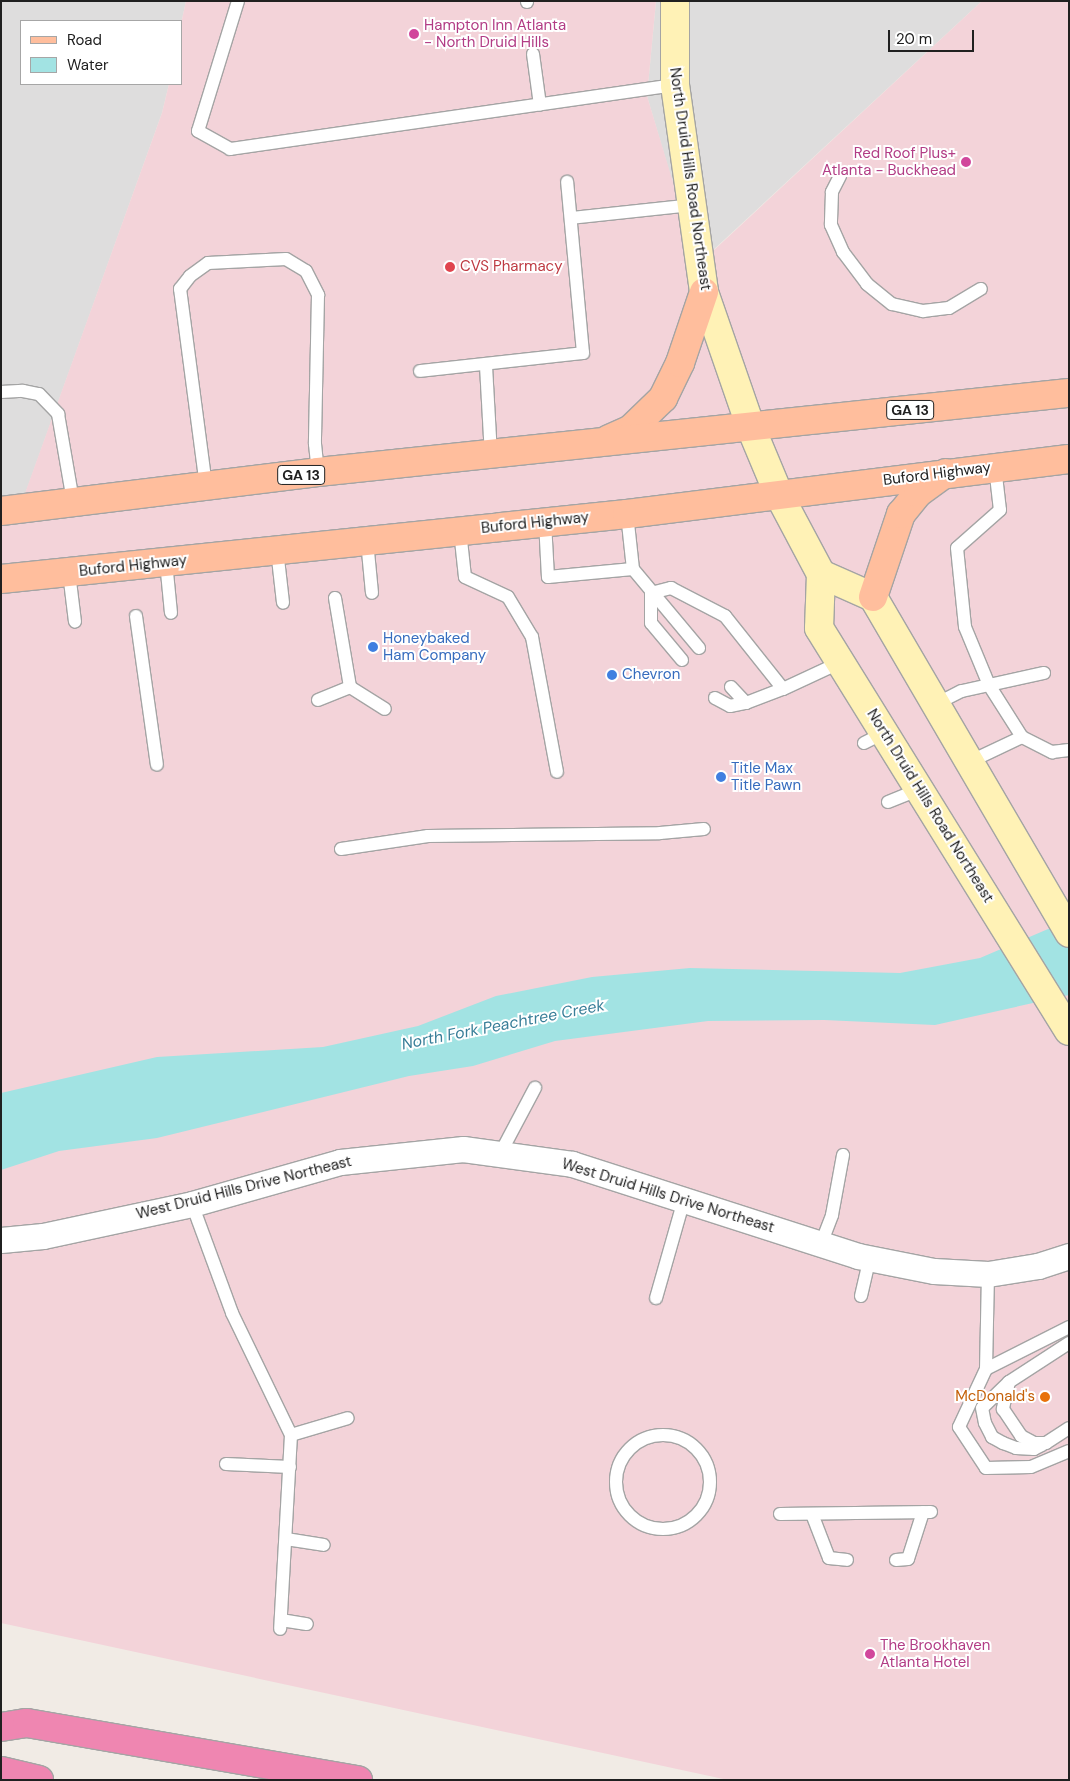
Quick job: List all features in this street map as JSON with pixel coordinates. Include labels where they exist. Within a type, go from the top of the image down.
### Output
[{"type":"highway","points":[[1,1727],[27,1723],[358,1780]]},
{"type":"highway","points":[[1,1771],[39,1780]]},
{"type":"main road","name":"North Druid Hills Road Northeast","points":[[675,1],[675,86],[704,292],[751,428],[779,495],[821,574],[819,628],[841,662],[874,738],[920,789],[1069,1031]]},
{"type":"main road","points":[[601,444],[631,429],[663,398],[680,363],[704,292]]},
{"type":"main road","name":"GA 13","points":[[1,511],[73,500],[318,472],[601,444],[1069,393]]},
{"type":"main road","name":"Buford Highway","points":[[1,580],[627,514],[948,472],[1069,459]]},
{"type":"main road","points":[[873,597],[902,514],[918,494],[948,472]]},
{"type":"main road","points":[[821,574],[873,597],[967,763],[1069,933]]},
{"type":"street","name":"West Druid Hills Drive Northeast","points":[[1,1240],[43,1236],[192,1204],[340,1162],[463,1149],[572,1164],[821,1244],[870,1258],[934,1271],[988,1274],[1038,1266],[1069,1256]]},
{"type":"lane","points":[[238,1],[198,131],[230,149],[675,86]]},
{"type":"lane","points":[[533,54],[540,105]]},
{"type":"lane","points":[[840,176],[832,192],[831,225],[843,252],[867,284],[892,304],[923,311],[949,308],[981,289]]},
{"type":"lane","points":[[420,371],[486,366],[583,353],[567,182]]},
{"type":"lane","points":[[570,218],[692,205]]},
{"type":"lane","points":[[206,486],[180,289],[190,276],[208,263],[286,259],[306,271],[318,295],[315,444],[318,472]]},
{"type":"lane","points":[[486,366],[491,455]]},
{"type":"lane","points":[[1,392],[23,391],[39,394],[58,414],[73,500]]},
{"type":"lane","points":[[995,467],[1000,510],[958,548],[965,627],[989,685],[1022,737],[1052,752],[1069,750]]},
{"type":"lane","points":[[627,514],[633,569],[651,593],[699,648]]},
{"type":"lane","points":[[545,522],[548,577],[633,569]]},
{"type":"lane","points":[[460,531],[465,577],[508,597],[532,637],[557,772]]},
{"type":"lane","points":[[367,541],[372,593]]},
{"type":"lane","points":[[277,550],[283,603]]},
{"type":"lane","points":[[166,562],[171,613]]},
{"type":"lane","points":[[69,573],[75,622]]},
{"type":"lane","points":[[651,593],[671,588],[725,616],[783,689]]},
{"type":"lane","points":[[651,593],[651,623],[682,660]]},
{"type":"lane","points":[[334,598],[350,687],[384,709]]},
{"type":"lane","points":[[136,616],[157,765]]},
{"type":"lane","points":[[715,698],[730,706],[746,703],[783,689],[841,662]]},
{"type":"lane","points":[[934,705],[962,692],[1044,673]]},
{"type":"lane","points":[[318,700],[350,687]]},
{"type":"lane","points":[[730,687],[746,703]]},
{"type":"lane","points":[[967,763],[1022,737]]},
{"type":"lane","points":[[888,802],[920,789]]},
{"type":"lane","points":[[341,849],[428,836],[660,834],[704,829]]},
{"type":"lane","points":[[500,1154],[535,1088]]},
{"type":"lane","points":[[821,1244],[832,1215],[843,1155]]},
{"type":"lane","points":[[656,1298],[684,1200]]},
{"type":"lane","points":[[192,1204],[232,1313],[291,1435],[280,1624],[307,1624]]},
{"type":"lane","points":[[862,1296],[870,1258]]},
{"type":"lane","points":[[988,1274],[986,1369],[958,1427],[986,1468],[1030,1467],[1069,1451]]},
{"type":"lane","points":[[986,1369],[1069,1327]]},
{"type":"lane","points":[[1069,1342],[1009,1382],[982,1408],[992,1436],[1016,1448],[1034,1449],[1069,1428]]},
{"type":"lane","points":[[1009,1382],[1003,1409],[1008,1420],[1021,1436],[1034,1443],[1046,1443]]},
{"type":"lane","points":[[291,1435],[348,1418]]},
{"type":"lane","points":[[668,1434],[682,1438],[704,1458],[710,1472],[707,1501],[688,1523],[659,1529],[632,1518],[623,1506],[616,1478],[627,1451],[638,1441],[668,1434]]},
{"type":"lane","points":[[226,1464],[290,1467]]},
{"type":"lane","points":[[780,1514],[927,1512],[908,1559],[896,1560]]},
{"type":"lane","points":[[812,1514],[829,1558],[848,1560]]},
{"type":"lane","points":[[286,1539],[324,1545]]},
{"type":"shaded area","points":[[1,1],[186,1],[182,20],[20,20],[20,85],[169,85],[162,113],[15,522],[1,523]]},
{"type":"shaded area","points":[[186,1],[656,1],[647,96],[698,265],[982,1],[1069,1],[1069,1780],[728,1780],[1,1623],[1,523],[15,521],[162,113],[169,85],[182,85],[182,20]]},
{"type":"shaded area","points":[[656,1],[982,1],[697,265],[647,96]]},
{"type":"water","name":"North Fork Peachtree Creek","points":[[1069,920],[1069,995],[935,1025],[824,1020],[708,1021],[555,1041],[473,1066],[409,1076],[157,1138],[59,1151],[1,1170],[1,1093],[157,1057],[323,1047],[418,1026],[496,996],[592,977],[690,968],[900,973],[980,958]]},
{"type":"place","name":"Hampton Inn Atlanta - North Druid Hills","points":[[414,34]]},
{"type":"place","name":"Red Roof Plus+ Atlanta - Buckhead","points":[[966,162]]},
{"type":"place","name":"CVS Pharmacy","points":[[450,267]]},
{"type":"place","name":"Honeybaked Ham Company","points":[[373,647]]},
{"type":"place","name":"Chevron","points":[[612,675]]},
{"type":"place","name":"Title Max Title Pawn","points":[[721,777]]},
{"type":"place","name":"McDonald's","points":[[1045,1397]]},
{"type":"place","name":"The Brookhaven Atlanta Hotel","points":[[870,1654]]}]
